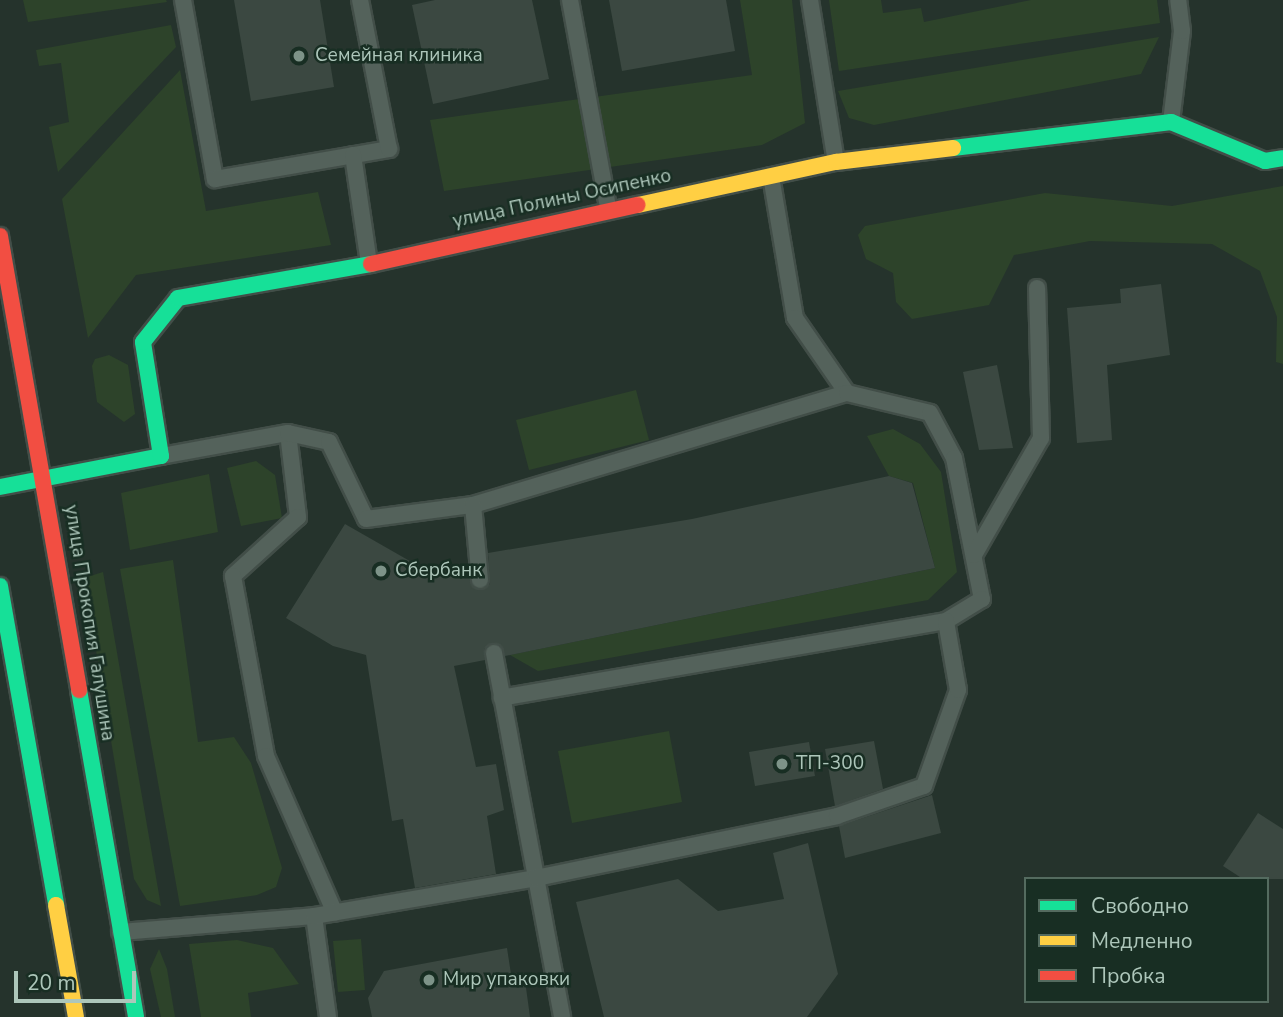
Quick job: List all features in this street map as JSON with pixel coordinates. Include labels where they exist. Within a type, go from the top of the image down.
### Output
[{"type":"street","name":"улица Полины Осипенко","points":[[161,456],[143,342],[178,298],[369,264],[608,208],[836,162],[1171,122],[1265,161],[1283,158]]},
{"type":"street","name":"улица Прокопия Галушина","points":[[0,236],[45,480],[136,1017]]},
{"type":"street","points":[[0,487],[161,456]]},
{"type":"street","points":[[0,586],[76,1017]]},
{"type":"lane","points":[[183,0],[215,179],[389,149],[360,0]]},
{"type":"lane","points":[[570,0],[608,208]]},
{"type":"lane","points":[[810,0],[836,162]]},
{"type":"lane","points":[[1171,122],[1182,31],[1178,0]]},
{"type":"lane","points":[[353,155],[369,264]]},
{"type":"lane","points":[[771,176],[795,318],[847,393]]},
{"type":"lane","points":[[974,555],[1041,438],[1037,288]]},
{"type":"lane","points":[[161,456],[288,433],[329,442],[366,519],[473,505],[847,393],[930,413],[954,458],[982,599],[946,621],[502,698]]},
{"type":"lane","points":[[288,433],[298,517],[233,576],[267,756],[335,913]]},
{"type":"lane","points":[[473,505],[480,580]]},
{"type":"lane","points":[[120,933],[314,916],[536,878],[837,816],[924,786],[958,690],[946,621]]},
{"type":"lane","points":[[494,653],[562,1017]]},
{"type":"lane","points":[[314,916],[328,1017]]},
{"type":"green space","points":[[23,0],[166,0],[167,2],[28,22]]},
{"type":"green space","points":[[740,0],[792,0],[805,123],[762,145],[444,191],[430,120],[752,75]]},
{"type":"green space","points":[[829,0],[881,0],[883,13],[921,8],[924,22],[1031,0],[1157,0],[1160,23],[839,71]]},
{"type":"green space","points":[[171,25],[176,47],[58,172],[49,127],[69,122],[61,63],[39,66],[36,50]]},
{"type":"green space","points":[[1159,37],[1141,74],[874,125],[849,118],[838,91]]},
{"type":"green space","points":[[180,70],[206,211],[318,192],[331,245],[136,275],[88,338],[62,199]]},
{"type":"green space","points":[[1283,186],[1283,364],[1276,362],[1277,317],[1260,271],[1212,244],[1090,241],[1014,255],[989,305],[912,319],[896,302],[893,273],[866,259],[858,235],[865,226],[1045,193],[1172,206]]},
{"type":"green space","points":[[109,355],[128,365],[135,414],[124,422],[97,402],[92,366],[95,359]]},
{"type":"green space","points":[[636,390],[649,440],[529,470],[516,420]]},
{"type":"green space","points":[[893,429],[920,444],[941,472],[957,572],[928,600],[538,671],[510,655],[935,568],[913,483],[889,476],[867,436]]},
{"type":"green space","points":[[256,461],[275,475],[282,518],[241,526],[227,468]]},
{"type":"green space","points":[[209,474],[218,532],[130,550],[121,493]]},
{"type":"green space","points":[[173,560],[198,742],[234,737],[251,763],[282,868],[276,887],[257,895],[180,906],[120,569]]},
{"type":"green space","points":[[103,572],[161,906],[147,900],[134,879],[84,578]]},
{"type":"green space","points":[[669,731],[682,802],[572,823],[558,751]]},
{"type":"green space","points":[[361,939],[365,990],[338,992],[333,941]]},
{"type":"green space","points":[[237,940],[273,948],[299,984],[248,993],[251,1017],[201,1017],[189,944]]},
{"type":"green space","points":[[159,949],[167,969],[175,1017],[161,1017],[150,969]]},
{"type":"building","points":[[234,0],[320,0],[334,87],[251,101]]},
{"type":"building","points":[[435,0],[532,0],[549,79],[433,104],[412,5]]},
{"type":"building","points":[[609,0],[726,0],[735,51],[622,71]]},
{"type":"building","points":[[1161,284],[1170,355],[1107,365],[1112,440],[1077,443],[1067,308],[1121,303],[1120,289]]},
{"type":"building","points":[[997,365],[1013,448],[979,450],[963,372]]},
{"type":"building","points":[[889,476],[912,483],[935,568],[505,656],[501,646],[491,643],[484,649],[485,660],[454,666],[476,767],[496,764],[504,810],[487,816],[496,874],[415,888],[403,819],[392,821],[366,655],[333,646],[286,618],[345,524],[436,576],[468,570],[471,585],[480,590],[490,584],[488,553],[692,519]]},
{"type":"building","points":[[874,741],[883,789],[835,806],[825,749]]},
{"type":"building","name":"ТП-300","points":[[809,742],[815,776],[755,786],[749,752]]},
{"type":"building","points":[[932,795],[941,833],[845,858],[839,826]]},
{"type":"building","points":[[1258,813],[1283,829],[1283,879],[1240,877],[1223,866]]},
{"type":"building","points":[[808,843],[838,974],[807,1017],[604,1017],[576,902],[678,879],[718,911],[784,899],[773,853]]},
{"type":"building","points":[[507,948],[511,974],[524,973],[530,1017],[372,1017],[368,998],[384,971]]},
{"type":"traffic: fast","points":[[953,148],[1171,122],[1265,161],[1283,158]]},
{"type":"traffic: fast","points":[[0,487],[161,456],[143,342],[178,298],[371,264]]},
{"type":"traffic: fast","points":[[0,586],[56,905]]},
{"type":"traffic: fast","points":[[79,690],[136,1017]]},
{"type":"traffic: slow","points":[[638,205],[836,162],[953,148]]},
{"type":"traffic: slow","points":[[56,905],[76,1017]]},
{"type":"traffic: jam","points":[[371,264],[638,205]]},
{"type":"traffic: jam","points":[[0,236],[79,690]]},
{"type":"place","name":"Семейная клиника","points":[[299,56]]},
{"type":"place","name":"Сбербанк","points":[[381,571]]},
{"type":"place","name":"ТП-300","points":[[782,764]]},
{"type":"place","name":"Мир упаковки","points":[[429,980]]}]
